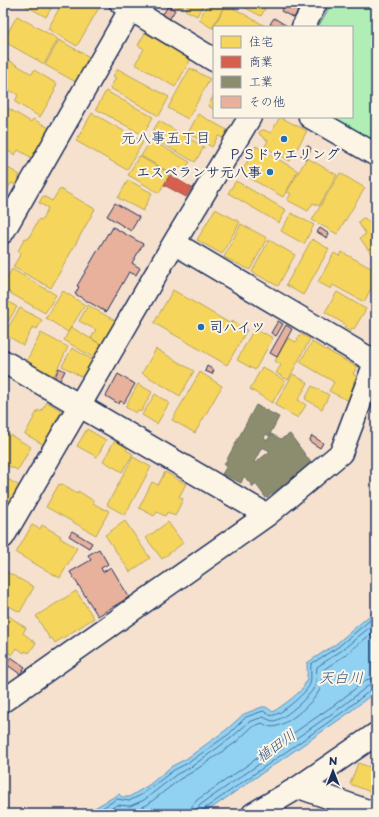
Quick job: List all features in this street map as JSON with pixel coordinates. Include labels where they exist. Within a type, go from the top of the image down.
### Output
[{"type":"street","points":[[304,26],[316,3]]},
{"type":"street","points":[[3,232],[128,5],[213,59]]},
{"type":"street","points":[[3,537],[174,243],[249,118]]},
{"type":"street","points":[[312,118],[376,155]]},
{"type":"street","points":[[3,701],[267,515],[341,453],[376,361],[174,243]]},
{"type":"street","points":[[3,361],[267,515]]},
{"type":"street","points":[[253,814],[299,787],[376,734]]},
{"type":"street","points":[[299,787],[376,814]]},
{"type":"green space","points":[[332,3],[376,3],[376,142],[335,118],[353,118],[353,26],[319,26]]},
{"type":"water","name":"天白川","points":[[376,610],[376,691],[346,715],[203,814],[84,814],[119,794],[122,797],[129,797],[149,785],[172,766],[186,759],[226,730],[244,714],[262,707],[266,707],[273,712],[282,706],[304,686],[307,677],[307,663],[336,644]]},
{"type":"building: 住宅","points":[[21,3],[54,3],[46,17]]},
{"type":"building: 住宅","points":[[62,3],[101,4],[77,46],[48,29]]},
{"type":"building: 住宅","points":[[171,3],[185,3],[182,8],[179,6],[178,8]]},
{"type":"building: 住宅","points":[[189,3],[204,3],[197,16],[185,10]]},
{"type":"building: 住宅","points":[[208,3],[226,3],[212,28],[199,20]]},
{"type":"building: 住宅","points":[[236,3],[262,3],[261,6],[265,9],[261,16]]},
{"type":"building: 住宅","points":[[226,4],[265,26],[214,26]]},
{"type":"building: 住宅","points":[[17,16],[58,39],[44,64],[3,41]]},
{"type":"building: 住宅","points":[[145,33],[191,59],[175,87],[135,64],[144,49],[138,45]]},
{"type":"building: 住宅","points":[[59,40],[93,59],[84,75],[81,73],[76,82],[45,65]]},
{"type":"building: 住宅","points":[[3,57],[32,74],[34,70],[57,84],[54,90],[55,91],[40,117],[15,102],[18,95],[3,86]]},
{"type":"building: 住宅","points":[[190,68],[210,79],[188,119],[168,108]]},
{"type":"building: 住宅","points":[[118,69],[169,97],[159,116],[110,88],[116,78],[113,76]]},
{"type":"building: 住宅","points":[[106,91],[153,117],[143,135],[96,109]]},
{"type":"building: 住宅","points":[[213,97],[213,108],[208,106]]},
{"type":"building: 住宅","points":[[6,107],[31,122],[33,119],[51,129],[34,159],[18,150],[15,155],[3,148],[3,111]]},
{"type":"building: 住宅","points":[[92,113],[143,142],[127,170],[76,141]]},
{"type":"building: 住宅","points":[[198,114],[227,130],[223,138],[218,136],[212,147],[188,133]]},
{"type":"building: 住宅","name":"ＰＳドゥエリング","points":[[279,118],[307,131],[290,161],[265,146],[268,141],[260,135],[259,132],[264,130],[271,133]]},
{"type":"building: 住宅","points":[[159,121],[204,147],[195,162],[161,143],[162,141],[151,134]]},
{"type":"building: 住宅","points":[[151,140],[190,162],[185,169],[180,166],[174,175],[141,156]]},
{"type":"building: 住宅","name":"エスペランサ元八事","points":[[256,146],[298,171],[283,197],[241,173]]},
{"type":"building: 住宅","points":[[139,156],[165,171],[164,173],[169,175],[159,193],[128,175]]},
{"type":"building: 住宅","points":[[307,158],[337,175],[319,206],[313,203],[308,211],[287,200],[291,194],[287,192]]},
{"type":"building: 住宅","points":[[3,165],[20,175],[15,185],[11,183],[4,195]]},
{"type":"building: 住宅","points":[[340,173],[365,188],[337,234],[312,220]]},
{"type":"building: 住宅","points":[[128,180],[152,193],[143,211],[118,198]]},
{"type":"building: 住宅","points":[[236,181],[286,210],[279,223],[228,193]]},
{"type":"building: 住宅","points":[[60,189],[95,209],[51,288],[13,267],[21,253],[18,251],[25,238],[28,239],[39,219],[42,220],[48,208],[39,203],[43,196],[52,201]]},
{"type":"building: 住宅","points":[[215,209],[240,222],[222,254],[197,240]]},
{"type":"building: 住宅","points":[[291,213],[314,225],[304,244],[281,231]]},
{"type":"building: 住宅","points":[[376,216],[376,256],[374,258],[360,238],[366,234],[359,224],[359,221],[363,218],[369,223]]},
{"type":"building: 住宅","points":[[241,224],[267,238],[250,270],[224,257]]},
{"type":"building: 住宅","points":[[312,239],[329,249],[303,295],[286,285]]},
{"type":"building: 住宅","points":[[269,240],[295,255],[278,286],[252,272]]},
{"type":"building: 住宅","points":[[342,252],[376,271],[376,279],[364,302],[333,285],[331,289],[318,282],[334,253],[339,256]]},
{"type":"building: 住宅","points":[[12,269],[56,295],[45,313],[3,289],[3,284]]},
{"type":"building: 住宅","name":"司ハイツ","points":[[173,290],[231,324],[232,321],[247,330],[227,365],[154,323]]},
{"type":"building: 住宅","points":[[63,291],[85,305],[68,332],[46,318]]},
{"type":"building: 住宅","points":[[337,292],[366,309],[354,329],[352,328],[351,331],[344,328],[346,325],[325,312]]},
{"type":"building: 住宅","points":[[3,298],[17,307],[3,330]]},
{"type":"building: 住宅","points":[[88,305],[117,322],[104,346],[91,338],[96,330],[79,321]]},
{"type":"building: 住宅","points":[[20,308],[42,320],[37,329],[33,327],[23,345],[4,334]]},
{"type":"building: 住宅","points":[[256,325],[261,328],[259,332],[273,338],[255,370],[237,360]]},
{"type":"building: 住宅","points":[[71,327],[105,347],[97,360],[64,340]]},
{"type":"building: 住宅","points":[[41,333],[68,347],[54,376],[26,362]]},
{"type":"building: 住宅","points":[[301,334],[310,339],[288,380],[276,373],[281,365],[275,361],[288,338],[296,342]]},
{"type":"building: 住宅","points":[[312,342],[357,367],[353,374],[357,376],[353,383],[349,401],[329,391],[334,382],[300,362]]},
{"type":"building: 住宅","points":[[72,348],[93,360],[84,378],[62,366]]},
{"type":"building: 住宅","points":[[156,349],[194,371],[180,396],[142,373]]},
{"type":"building: 住宅","points":[[262,367],[285,381],[272,403],[250,389]]},
{"type":"building: 住宅","points":[[200,372],[222,386],[195,433],[172,420]]},
{"type":"building: 住宅","points":[[293,374],[308,383],[298,400],[306,405],[298,418],[275,405]]},
{"type":"building: 住宅","points":[[138,384],[152,392],[141,412],[138,410],[136,413],[125,407]]},
{"type":"building: 住宅","points":[[312,386],[329,395],[322,409],[305,399]]},
{"type":"building: 住宅","points":[[155,394],[169,403],[157,424],[142,415]]},
{"type":"building: 住宅","points":[[47,402],[62,411],[56,420],[61,423],[44,445],[25,434],[38,410],[41,412]]},
{"type":"building: 住宅","points":[[87,429],[106,440],[97,457],[77,446]]},
{"type":"building: 住宅","points":[[3,431],[31,447],[18,470],[3,464]]},
{"type":"building: 住宅","points":[[115,440],[127,447],[126,450],[133,454],[122,472],[103,461]]},
{"type":"building: 住宅","points":[[133,457],[151,467],[125,515],[107,505]]},
{"type":"building: 住宅","points":[[165,472],[186,484],[179,497],[183,499],[175,516],[167,512],[165,516],[157,512],[154,516],[139,508],[152,482],[158,485]]},
{"type":"building: 住宅","points":[[3,476],[21,487],[10,507],[3,503]]},
{"type":"building: 住宅","points":[[59,484],[66,486],[77,494],[78,491],[94,501],[93,503],[109,511],[96,535],[46,507]]},
{"type":"building: 住宅","points":[[125,521],[150,558],[130,572],[105,535]]},
{"type":"building: 住宅","points":[[168,522],[183,543],[162,559],[146,538]]},
{"type":"building: 住宅","points":[[32,525],[40,529],[42,525],[61,536],[60,538],[77,548],[60,578],[16,553]]},
{"type":"building: 住宅","points":[[5,571],[34,587],[20,612],[3,603],[3,574]]},
{"type":"building: 住宅","points":[[76,591],[94,618],[55,643],[52,638],[50,639],[36,616]]},
{"type":"building: 住宅","points":[[3,612],[26,628],[23,633],[36,643],[29,653],[25,651],[24,653],[17,648],[12,655],[3,649]]},
{"type":"building: 住宅","points":[[3,654],[8,657],[4,664],[9,667],[5,673],[3,672]]},
{"type":"building: 住宅","points":[[358,763],[376,769],[376,791],[372,789],[371,792],[350,784]]},
{"type":"building: 商業","points":[[170,175],[192,188],[186,197],[164,185]]},
{"type":"building: 工業","points":[[256,405],[279,417],[269,436],[266,434],[264,438],[268,440],[271,434],[281,439],[290,434],[312,464],[266,498],[255,483],[253,487],[244,476],[241,483],[222,474],[227,466],[224,465]],"holes":[[[262,447],[270,451],[255,463],[254,462]]]},
{"type":"building: その他","points":[[285,3],[302,3],[294,18],[281,11]]},
{"type":"building: その他","points":[[168,6],[175,10],[169,20],[162,16]]},
{"type":"building: その他","points":[[274,18],[287,26],[274,26],[270,24]]},
{"type":"building: その他","points":[[307,145],[311,148],[306,159],[301,156]]},
{"type":"building: その他","points":[[115,203],[139,217],[131,231],[107,216]]},
{"type":"building: その他","points":[[113,227],[143,244],[132,263],[140,268],[136,275],[129,272],[106,312],[75,294],[79,287],[77,286]]},
{"type":"building: その他","points":[[320,228],[329,234],[327,238],[317,232]]},
{"type":"building: その他","points":[[278,321],[283,324],[276,336],[271,333]]},
{"type":"building: その他","points":[[286,325],[292,329],[277,357],[270,353]]},
{"type":"building: その他","points":[[207,366],[214,370],[212,374],[205,371]]},
{"type":"building: その他","points":[[59,368],[65,371],[59,382],[54,379]]},
{"type":"building: その他","points":[[118,374],[135,384],[124,403],[120,401],[119,404],[106,396]]},
{"type":"building: その他","points":[[312,436],[323,443],[320,448],[309,441]]},
{"type":"building: その他","points":[[72,531],[92,543],[89,548],[69,536]]},
{"type":"building: その他","points":[[99,549],[108,564],[101,568],[103,572],[111,567],[129,597],[98,616],[70,572],[91,560],[88,555]]},
{"type":"building: その他","points":[[11,657],[25,667],[20,674],[6,664]]},
{"type":"place","name":"ＰＳドゥエリング","points":[[284,139]]},
{"type":"place","name":"エスペランサ元八事","points":[[270,172]]},
{"type":"place","name":"司ハイツ","points":[[201,327]]},
{"type":"district","name":"元八事五丁目","points":[[166,138]]},
{"type":"water label","name":"植田川","points":[[276,746]]}]
